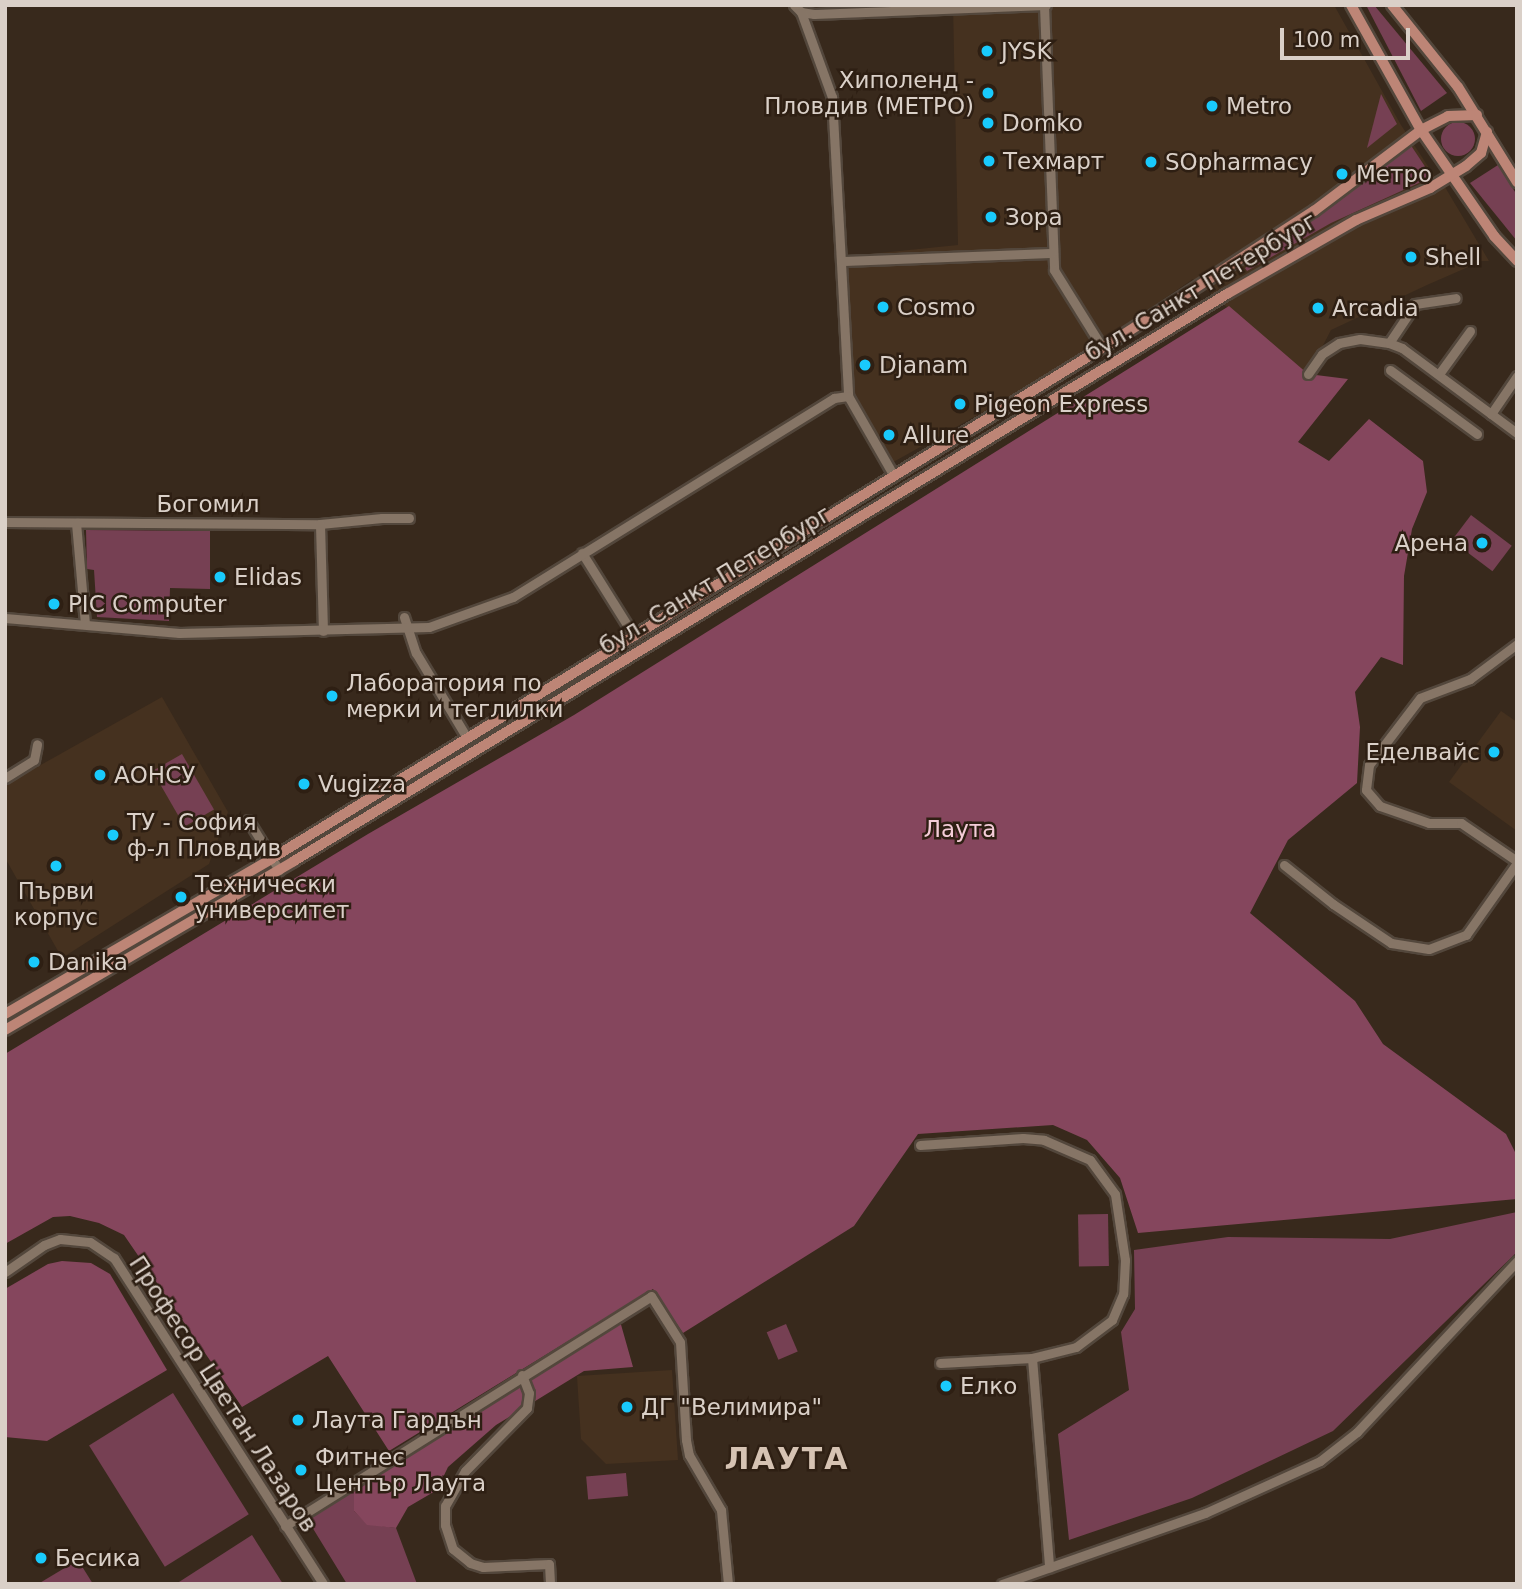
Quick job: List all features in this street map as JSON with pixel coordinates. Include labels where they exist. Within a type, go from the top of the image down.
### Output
[{"type":"main road","points":[[1352,5],[1421,130],[1494,236],[1517,261]]},
{"type":"main road","points":[[1392,5],[1477,115],[1517,182]]},
{"type":"main road","name":"бул. Санкт Петербург","points":[[5,1014],[271,859],[1102,347],[1314,211],[1421,130],[1448,116],[1477,115]]},
{"type":"main road","name":"бул. Санкт Петербург","points":[[5,1030],[279,870],[1227,294],[1356,220],[1430,188],[1475,160],[1481,153],[1487,132]]},
{"type":"street","points":[[894,476],[848,396],[832,97],[798,9],[1045,5],[1054,270],[1102,347]]},
{"type":"street","points":[[842,261],[1052,253]]},
{"type":"street","points":[[1390,343],[1415,304],[1456,298]]},
{"type":"street","points":[[1439,374],[1471,331]]},
{"type":"street","points":[[1308,374],[1322,354],[1339,343],[1360,339],[1390,343],[1402,348],[1439,374],[1517,433]]},
{"type":"street","points":[[1390,370],[1477,434]]},
{"type":"street","points":[[1491,414],[1517,376]]},
{"type":"street","points":[[5,618],[178,633],[429,627],[513,597],[834,398],[848,396]]},
{"type":"street","name":"Богомил","points":[[5,522],[320,524],[409,518]]},
{"type":"street","points":[[76,523],[85,624]]},
{"type":"street","points":[[320,524],[323,631]]},
{"type":"street","points":[[582,553],[634,636]]},
{"type":"street","points":[[404,617],[416,653],[467,738]]},
{"type":"street","points":[[1284,865],[1333,904],[1391,943],[1429,949],[1466,935],[1517,862],[1461,823],[1429,823],[1380,806],[1366,790],[1369,765],[1420,698],[1469,679],[1517,644]]},
{"type":"street","points":[[5,778],[34,760],[37,744]]},
{"type":"street","points":[[248,820],[279,870]]},
{"type":"street","points":[[920,1145],[1023,1138],[1044,1140],[1090,1160],[1115,1195],[1125,1260],[1119,1308],[1112,1321],[1076,1347],[1032,1358],[940,1363]]},
{"type":"street","name":"Професор Цветан Лазаров","points":[[5,1272],[44,1245],[60,1239],[75,1238],[103,1248],[114,1258],[323,1584]]},
{"type":"street","points":[[1002,1584],[1205,1513],[1321,1461],[1357,1432],[1517,1261]]},
{"type":"street","points":[[285,1526],[652,1296],[680,1342],[686,1440],[689,1455],[721,1510],[728,1584]]},
{"type":"street","points":[[1032,1358],[1049,1567]]},
{"type":"street","points":[[522,1376],[529,1393],[527,1408],[465,1471],[446,1506],[445,1525],[453,1549],[470,1563],[483,1567],[550,1563],[550,1584]]},
{"type":"shaded area","points":[[953,5],[1334,5],[1401,125],[1437,180],[1442,182],[1489,261],[1482,261],[1427,285],[1331,330],[1308,374],[1193,279],[1064,367],[888,465],[848,396],[842,261],[850,256],[958,245]]},
{"type":"shaded area","points":[[1366,5],[1374,5],[1447,93],[1421,111]]},
{"type":"shaded area","points":[[1381,94],[1397,124],[1367,148]]},
{"type":"shaded area","points":[[1458,122],[1470,127],[1475,139],[1470,151],[1458,156],[1446,151],[1441,139],[1446,127]]},
{"type":"shaded area","points":[[1410,144],[1432,177],[1331,223],[1247,271],[1245,268],[1342,199]]},
{"type":"shaded area","points":[[1498,165],[1517,195],[1517,241],[1470,183]]},
{"type":"shaded area","name":"Арена","points":[[1471,515],[1512,546],[1492,571],[1452,541]]},
{"type":"shaded area","points":[[86,530],[210,531],[210,589],[170,588],[169,621],[97,617],[94,570],[87,569]]},
{"type":"shaded area","name":"ТУ - София ф-л Пловдив","points":[[162,697],[228,812],[209,864],[62,958],[5,858],[5,785]]},
{"type":"shaded area","name":"Еделвайс","points":[[1501,711],[1517,722],[1517,831],[1449,782]]},
{"type":"shaded area","points":[[182,754],[214,809],[185,826],[153,771]]},
{"type":"shaded area","points":[[1517,1212],[1517,1252],[1333,1431],[1192,1498],[1069,1540],[1058,1434],[1129,1390],[1121,1332],[1135,1309],[1134,1250],[1228,1237],[1390,1239]]},
{"type":"shaded area","points":[[1108,1214],[1109,1266],[1079,1267],[1078,1215]]},
{"type":"shaded area","points":[[786,1324],[798,1352],[778,1360],[767,1332]]},
{"type":"shaded area","name":"ДГ \"Велимира\"","points":[[672,1370],[678,1460],[606,1464],[581,1439],[577,1376]]},
{"type":"shaded area","points":[[173,1393],[249,1514],[165,1567],[89,1445]]},
{"type":"shaded area","points":[[626,1473],[628,1496],[588,1499],[586,1476]]},
{"type":"shaded area","points":[[354,1490],[354,1511],[367,1524],[396,1528],[417,1584],[347,1584],[309,1522],[313,1516]]},
{"type":"shaded area","points":[[252,1535],[283,1584],[180,1584],[179,1582]]},
{"type":"shaded area","points":[[78,1560],[93,1584],[38,1584]]},
{"type":"green space","name":"Лаута","points":[[1229,306],[1308,374],[1348,379],[1298,442],[1329,461],[1369,419],[1423,461],[1427,492],[1412,529],[1404,576],[1403,665],[1381,657],[1355,692],[1360,727],[1357,783],[1288,840],[1250,913],[1355,1001],[1383,1044],[1506,1134],[1517,1156],[1517,1199],[1138,1233],[1120,1178],[1087,1140],[1053,1125],[918,1134],[854,1226],[683,1333],[653,1289],[389,1451],[328,1356],[242,1407],[124,1235],[99,1223],[70,1216],[53,1217],[5,1244],[5,1054],[368,834],[574,715]]},
{"type":"green space","points":[[62,1261],[91,1263],[110,1274],[167,1370],[47,1441],[5,1437],[5,1289],[48,1264]]},
{"type":"green space","points":[[620,1321],[633,1367],[584,1371],[496,1425],[448,1467],[437,1490],[408,1507],[396,1528],[367,1525],[354,1511],[354,1490]]},
{"type":"place","name":"JYSK","points":[[987,51]]},
{"type":"place","name":"Хиполенд - Пловдив (МЕТРО)","points":[[988,93]]},
{"type":"place","name":"Metro","points":[[1212,106]]},
{"type":"place","name":"Domko","points":[[988,123]]},
{"type":"place","name":"Техмарт","points":[[989,161]]},
{"type":"place","name":"SOpharmacy","points":[[1151,162]]},
{"type":"place","name":"Метро","points":[[1342,174]]},
{"type":"place","name":"Зора","points":[[991,217]]},
{"type":"place","name":"Shell","points":[[1411,257]]},
{"type":"place","name":"Cosmo","points":[[883,307]]},
{"type":"place","name":"Arcadia","points":[[1318,308]]},
{"type":"place","name":"Djanam","points":[[865,365]]},
{"type":"place","name":"Pigeon Express","points":[[960,404]]},
{"type":"place","name":"Allure","points":[[889,435]]},
{"type":"place","name":"Арена","points":[[1482,543]]},
{"type":"place","name":"Elidas","points":[[220,577]]},
{"type":"place","name":"PIC Computer","points":[[54,604]]},
{"type":"place","name":"Лаборатория по мерки и теглилки","points":[[332,696]]},
{"type":"place","name":"Еделвайс","points":[[1494,752]]},
{"type":"place","name":"АОНСУ","points":[[100,775]]},
{"type":"place","name":"Vugizza","points":[[304,784]]},
{"type":"place","name":"ТУ - София ф-л Пловдив","points":[[113,835]]},
{"type":"place","name":"Първи корпус","points":[[56,866]]},
{"type":"place","name":"Технически университет","points":[[181,897]]},
{"type":"place","name":"Danika","points":[[34,962]]},
{"type":"place","name":"Елко","points":[[946,1386]]},
{"type":"place","name":"ДГ \"Велимира\"","points":[[627,1407]]},
{"type":"place","name":"Лаута Гардън","points":[[298,1420]]},
{"type":"place","name":"Фитнес Център Лаута","points":[[301,1470]]},
{"type":"place","name":"Бесика","points":[[41,1558]]},
{"type":"district","name":"ЛАУТА","points":[[787,1459]]}]
